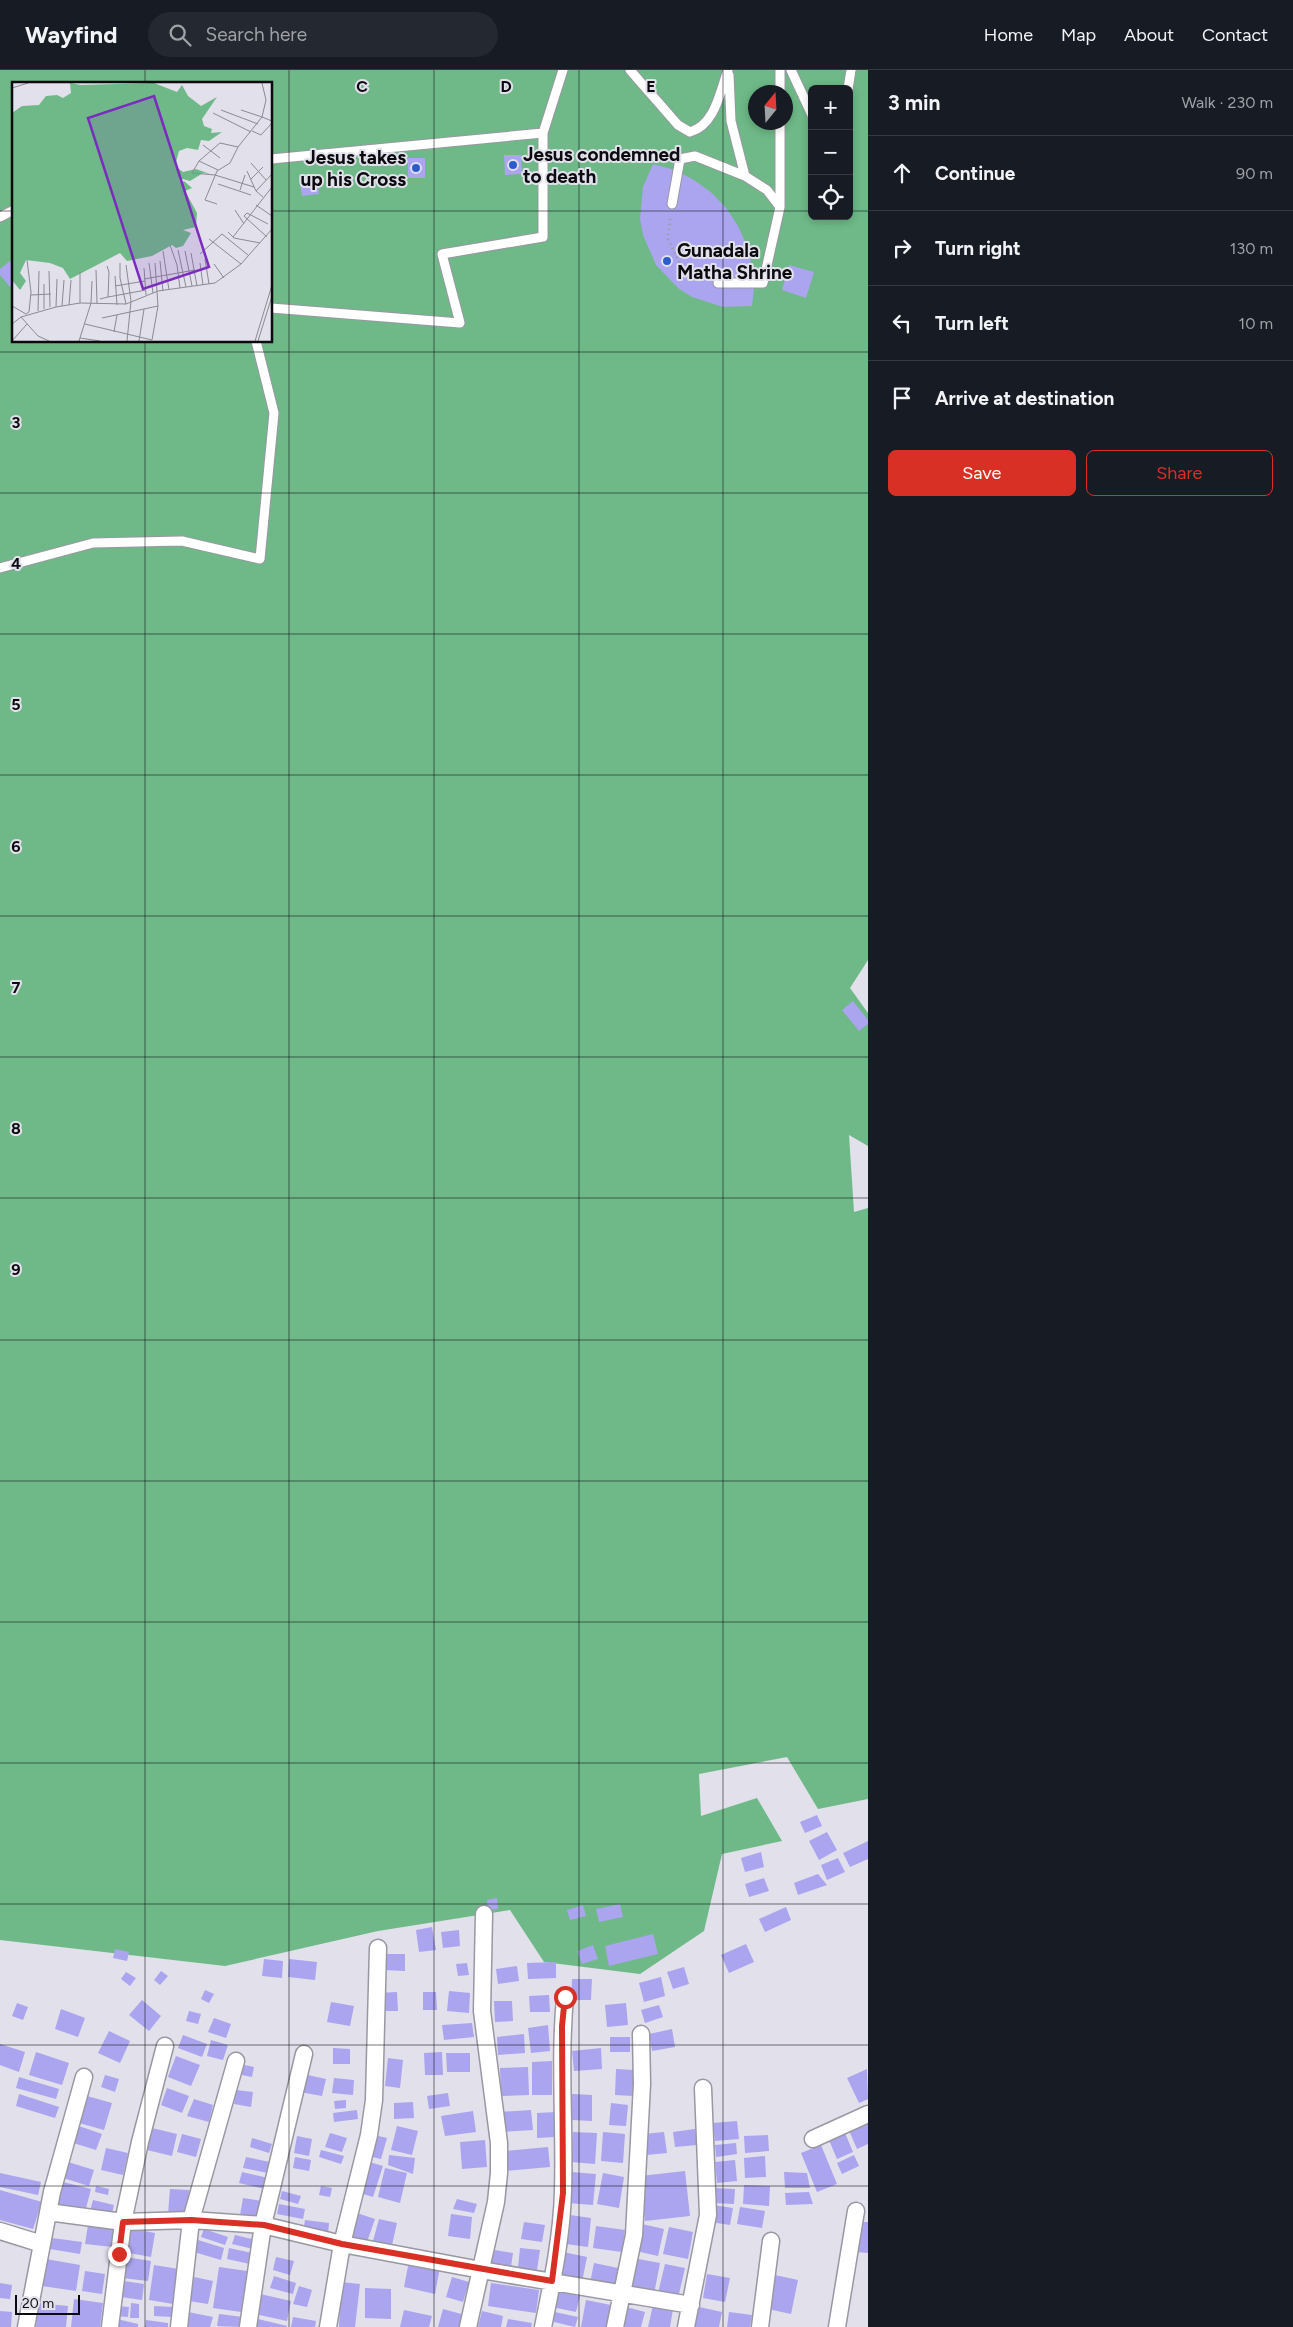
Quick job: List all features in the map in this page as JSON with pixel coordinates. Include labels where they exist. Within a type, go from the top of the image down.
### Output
[{"type":"street","points":[[468,2327],[496,2202],[499,2163],[499,2143],[482,2011],[484,1914]]},
{"type":"street","points":[[328,2327],[342,2244],[369,2135],[374,2100],[378,1948]]},
{"type":"street","points":[[543,2327],[552,2281],[563,2193],[562,2026],[565,1997]]},
{"type":"street","points":[[615,2327],[634,2235],[642,2084],[642,2034]]},
{"type":"street","points":[[110,2327],[123,2222],[140,2142],[165,2046]]},
{"type":"street","points":[[248,2327],[264,2225],[304,2054]]},
{"type":"street","points":[[179,2327],[191,2220],[236,2061]]},
{"type":"street","points":[[26,2327],[34,2275],[48,2212],[84,2077]]},
{"type":"street","points":[[686,2327],[708,2215],[703,2088]]},
{"type":"street","points":[[813,2138],[868,2114]]},
{"type":"street","points":[[48,2212],[123,2222],[191,2220],[264,2225],[342,2244],[481,2270],[691,2305]]},
{"type":"street","points":[[837,2327],[856,2212]]},
{"type":"street","points":[[0,2231],[42,2244]]},
{"type":"street","points":[[760,2327],[771,2241]]},
{"type":"lane","points":[[272,308],[460,323],[442,254],[543,237],[543,133],[563,70]]},
{"type":"lane","points":[[630,70],[678,125],[690,132],[700,129],[710,119],[729,70]]},
{"type":"lane","points":[[729,70],[731,121],[745,176]]},
{"type":"lane","points":[[780,70],[780,85]]},
{"type":"lane","points":[[791,70],[808,106]]},
{"type":"lane","points":[[849,85],[851,70]]},
{"type":"lane","points":[[718,283],[762,283],[780,207],[780,130]]},
{"type":"lane","points":[[272,159],[543,133]]},
{"type":"lane","points":[[672,204],[680,159],[695,156],[745,176],[767,190],[780,207]]},
{"type":"lane","points":[[0,217],[12,211]]},
{"type":"lane","points":[[0,568],[93,543],[182,541],[260,559],[274,413],[256,342]]},
{"type":"path","points":[[672,204],[668,239],[682,268],[718,283]]},
{"type":"green space","points":[[0,70],[868,70],[868,960],[850,988],[868,1013],[868,1146],[849,1135],[854,1212],[868,1208],[868,1799],[818,1809],[787,1757],[699,1774],[701,1816],[757,1798],[782,1841],[722,1854],[704,1931],[640,1974],[544,1962],[510,1910],[378,1931],[225,1966],[0,1940]]},
{"type":"building","points":[[504,155],[521,155],[522,174],[505,175]]},
{"type":"building","points":[[408,158],[425,158],[425,178],[408,178]]},
{"type":"building","points":[[653,164],[675,170],[694,180],[712,193],[727,209],[738,226],[747,246],[754,288],[752,306],[723,307],[692,297],[678,288],[656,265],[643,235],[640,219],[643,187]]},
{"type":"building","points":[[317,175],[319,194],[302,196],[299,177]]},
{"type":"building","points":[[10,261],[12,263],[12,285],[10,287],[0,275],[0,269]]},
{"type":"building","points":[[789,265],[814,272],[806,298],[782,290]]},
{"type":"building","points":[[853,1001],[868,1020],[868,1024],[859,1031],[842,1010]]},
{"type":"building","points":[[817,1815],[822,1826],[805,1833],[800,1822]]},
{"type":"building","points":[[827,1832],[837,1850],[819,1860],[809,1841]]},
{"type":"building","points":[[868,1841],[868,1859],[850,1867],[843,1853]]},
{"type":"building","points":[[761,1852],[764,1867],[745,1872],[741,1858]]},
{"type":"building","points":[[838,1858],[845,1872],[827,1880],[821,1865]]},
{"type":"building","points":[[818,1874],[827,1885],[798,1895],[794,1883]]},
{"type":"building","points":[[764,1878],[769,1891],[749,1897],[745,1884]]},
{"type":"building","points":[[497,1898],[498,1909],[488,1910],[487,1900]]},
{"type":"building","points":[[620,1904],[623,1917],[599,1922],[596,1909]]},
{"type":"building","points":[[583,1905],[586,1916],[570,1920],[567,1910]]},
{"type":"building","points":[[786,1907],[791,1920],[765,1932],[759,1919]]},
{"type":"building","points":[[432,1927],[436,1950],[419,1952],[416,1930]]},
{"type":"building","points":[[459,1930],[460,1946],[443,1948],[441,1932]]},
{"type":"building","points":[[653,1934],[658,1954],[609,1966],[605,1946]]},
{"type":"building","points":[[746,1944],[754,1962],[729,1973],[721,1955]]},
{"type":"building","points":[[593,1945],[598,1959],[582,1964],[577,1951]]},
{"type":"building","points":[[115,1949],[129,1952],[127,1961],[113,1958]]},
{"type":"building","points":[[385,1954],[405,1954],[405,1971],[384,1970]]},
{"type":"building","points":[[264,1959],[283,1961],[282,1978],[262,1976]]},
{"type":"building","points":[[289,1959],[317,1962],[315,1980],[288,1977]]},
{"type":"building","points":[[556,1962],[556,1978],[528,1979],[527,1963]]},
{"type":"building","points":[[467,1963],[469,1975],[458,1976],[456,1964]]},
{"type":"building","points":[[517,1966],[519,1981],[498,1984],[496,1969]]},
{"type":"building","points":[[684,1967],[689,1984],[673,1989],[667,1972]]},
{"type":"building","points":[[161,1971],[168,1976],[160,1985],[154,1980]]},
{"type":"building","points":[[126,1972],[136,1978],[130,1986],[121,1979]]},
{"type":"building","points":[[661,1977],[665,1996],[644,2002],[639,1983]]},
{"type":"building","points":[[572,1979],[592,1979],[591,2000],[571,2000]]},
{"type":"building","points":[[205,1990],[214,1994],[209,2003],[201,1999]]},
{"type":"building","points":[[449,1991],[470,1993],[469,2013],[447,2011]]},
{"type":"building","points":[[397,1992],[398,2011],[378,2011],[378,1993]]},
{"type":"building","points":[[423,1992],[436,1992],[437,2010],[423,2010]]},
{"type":"building","points":[[549,1995],[550,2012],[530,2012],[529,1996]]},
{"type":"building","points":[[142,2000],[161,2016],[149,2031],[129,2015]]},
{"type":"building","points":[[494,2001],[512,2001],[513,2021],[495,2022]]},
{"type":"building","points":[[331,2002],[354,2006],[350,2026],[327,2022]]},
{"type":"building","points":[[17,2003],[28,2007],[23,2020],[12,2016]]},
{"type":"building","points":[[626,2003],[628,2025],[607,2027],[605,2005]]},
{"type":"building","points":[[659,2005],[663,2017],[645,2023],[641,2010]]},
{"type":"building","points":[[61,2009],[85,2018],[78,2037],[55,2029]]},
{"type":"building","points":[[189,2011],[201,2014],[198,2024],[186,2021]]},
{"type":"building","points":[[214,2018],[231,2024],[226,2038],[208,2032]]},
{"type":"building","points":[[472,2023],[474,2037],[444,2040],[442,2025]]},
{"type":"building","points":[[548,2025],[550,2051],[531,2053],[528,2028]]},
{"type":"building","points":[[672,2029],[675,2047],[652,2051],[649,2034]]},
{"type":"building","points":[[109,2031],[130,2041],[120,2063],[98,2053]]},
{"type":"building","points":[[524,2034],[525,2053],[498,2055],[497,2037]]},
{"type":"building","points":[[183,2035],[207,2044],[202,2057],[178,2048]]},
{"type":"building","points":[[610,2037],[630,2037],[630,2052],[610,2052]]},
{"type":"building","points":[[211,2040],[228,2045],[223,2060],[207,2056]]},
{"type":"building","points":[[0,2044],[25,2052],[19,2072],[0,2065]]},
{"type":"building","points":[[333,2048],[350,2049],[350,2064],[333,2064]]},
{"type":"building","points":[[601,2048],[602,2069],[574,2071],[572,2051]]},
{"type":"building","points":[[36,2052],[69,2063],[62,2085],[29,2075]]},
{"type":"building","points":[[442,2052],[443,2075],[425,2075],[424,2053]]},
{"type":"building","points":[[446,2053],[470,2053],[470,2072],[447,2072]]},
{"type":"building","points":[[176,2056],[200,2065],[191,2086],[168,2077]]},
{"type":"building","points":[[388,2058],[403,2060],[400,2088],[385,2086]]},
{"type":"building","points":[[552,2061],[552,2095],[532,2095],[532,2062]]},
{"type":"building","points":[[240,2064],[254,2067],[252,2077],[237,2074]]},
{"type":"building","points":[[528,2067],[529,2095],[501,2096],[500,2068]]},
{"type":"building","points":[[616,2069],[634,2070],[633,2096],[615,2095]]},
{"type":"building","points":[[867,2069],[868,2099],[859,2103],[847,2078]]},
{"type":"building","points":[[303,2074],[326,2079],[322,2096],[300,2092]]},
{"type":"building","points":[[105,2075],[119,2079],[115,2092],[101,2087]]},
{"type":"building","points":[[19,2077],[59,2089],[56,2099],[16,2088]]},
{"type":"building","points":[[334,2078],[354,2080],[353,2095],[332,2093]]},
{"type":"building","points":[[167,2088],[189,2096],[182,2113],[161,2105]]},
{"type":"building","points":[[236,2090],[253,2092],[251,2107],[234,2104]]},
{"type":"building","points":[[448,2093],[450,2106],[429,2109],[427,2096]]},
{"type":"building","points":[[19,2094],[59,2107],[55,2118],[16,2106]]},
{"type":"building","points":[[572,2094],[592,2095],[592,2121],[572,2120]]},
{"type":"building","points":[[87,2096],[112,2103],[104,2130],[79,2123]]},
{"type":"building","points":[[194,2099],[213,2105],[209,2122],[187,2116]]},
{"type":"building","points":[[346,2100],[346,2108],[335,2109],[334,2101]]},
{"type":"building","points":[[413,2102],[414,2118],[394,2119],[394,2103]]},
{"type":"building","points":[[611,2103],[628,2105],[626,2126],[609,2125]]},
{"type":"building","points":[[357,2110],[358,2119],[334,2122],[333,2113]]},
{"type":"building","points":[[531,2110],[533,2130],[501,2132],[500,2112]]},
{"type":"building","points":[[473,2111],[476,2132],[445,2136],[441,2116]]},
{"type":"building","points":[[556,2112],[556,2137],[537,2138],[537,2113]]},
{"type":"building","points":[[868,2119],[868,2144],[857,2149],[848,2128]]},
{"type":"building","points":[[737,2121],[739,2139],[715,2141],[713,2123]]},
{"type":"building","points":[[76,2125],[102,2134],[96,2150],[70,2142]]},
{"type":"building","points":[[397,2126],[418,2131],[412,2155],[391,2150]]},
{"type":"building","points":[[152,2128],[177,2134],[172,2156],[147,2150]]},
{"type":"building","points":[[695,2129],[697,2145],[675,2147],[673,2132]]},
{"type":"building","points":[[573,2132],[597,2133],[595,2164],[571,2162]]},
{"type":"building","points":[[603,2132],[625,2134],[623,2163],[601,2161]]},
{"type":"building","points":[[664,2132],[667,2153],[647,2155],[644,2134]]},
{"type":"building","points":[[330,2133],[347,2138],[342,2152],[325,2147]]},
{"type":"building","points":[[845,2133],[853,2152],[837,2159],[829,2140]]},
{"type":"building","points":[[182,2134],[201,2139],[196,2157],[177,2152]]},
{"type":"building","points":[[374,2135],[387,2138],[381,2159],[368,2156]]},
{"type":"building","points":[[768,2135],[769,2151],[745,2153],[744,2136]]},
{"type":"building","points":[[297,2136],[312,2139],[309,2156],[294,2153]]},
{"type":"building","points":[[252,2138],[272,2144],[269,2153],[250,2147]]},
{"type":"building","points":[[485,2140],[487,2167],[462,2169],[460,2142]]},
{"type":"building","points":[[736,2143],[737,2154],[716,2157],[715,2145]]},
{"type":"building","points":[[821,2145],[837,2184],[817,2192],[801,2153]]},
{"type":"building","points":[[548,2147],[550,2167],[505,2171],[504,2151]]},
{"type":"building","points":[[106,2148],[128,2153],[123,2175],[101,2170]]},
{"type":"building","points":[[321,2150],[344,2156],[341,2164],[319,2157]]},
{"type":"building","points":[[389,2155],[415,2158],[413,2174],[388,2165]]},
{"type":"building","points":[[854,2155],[859,2166],[842,2174],[837,2163]]},
{"type":"building","points":[[765,2156],[766,2177],[745,2178],[744,2158]]},
{"type":"building","points":[[246,2157],[270,2162],[268,2173],[243,2168]]},
{"type":"building","points":[[295,2157],[311,2160],[309,2171],[293,2168]]},
{"type":"building","points":[[735,2160],[737,2181],[717,2183],[715,2162]]},
{"type":"building","points":[[366,2161],[383,2166],[373,2197],[357,2192]]},
{"type":"building","points":[[68,2162],[94,2170],[89,2186],[63,2178]]},
{"type":"building","points":[[385,2168],[407,2173],[400,2203],[378,2197]]},
{"type":"building","points":[[685,2171],[690,2216],[645,2221],[640,2176]]},
{"type":"building","points":[[242,2172],[268,2178],[265,2189],[239,2183]]},
{"type":"building","points":[[571,2172],[596,2174],[593,2205],[568,2203]]},
{"type":"building","points":[[784,2172],[807,2173],[810,2188],[785,2188]]},
{"type":"building","points":[[0,2173],[41,2182],[38,2195],[0,2187]]},
{"type":"building","points":[[603,2173],[624,2177],[619,2208],[597,2204]]},
{"type":"building","points":[[63,2182],[91,2189],[85,2212],[57,2205]]},
{"type":"building","points":[[744,2185],[770,2186],[769,2206],[743,2204]]},
{"type":"building","points":[[96,2186],[109,2189],[108,2195],[95,2192]]},
{"type":"building","points":[[321,2186],[332,2188],[330,2197],[319,2195]]},
{"type":"building","points":[[715,2188],[735,2189],[734,2204],[714,2203]]},
{"type":"building","points":[[170,2189],[189,2190],[187,2215],[168,2214]]},
{"type":"building","points":[[0,2190],[42,2202],[33,2229],[0,2220]]},
{"type":"building","points":[[282,2191],[301,2196],[298,2204],[280,2199]]},
{"type":"building","points":[[809,2192],[813,2204],[786,2205],[785,2193]]},
{"type":"building","points":[[243,2198],[262,2201],[259,2218],[240,2215]]},
{"type":"building","points":[[457,2199],[477,2204],[474,2213],[453,2209]]},
{"type":"building","points":[[93,2200],[114,2205],[111,2217],[90,2211]]},
{"type":"building","points":[[279,2204],[305,2209],[303,2219],[277,2214]]},
{"type":"building","points":[[713,2205],[733,2208],[730,2225],[710,2222]]},
{"type":"building","points":[[740,2207],[765,2211],[762,2228],[737,2224]]},
{"type":"building","points":[[354,2212],[375,2219],[367,2242],[346,2235]]},
{"type":"building","points":[[451,2214],[472,2217],[470,2239],[448,2236]]},
{"type":"building","points":[[570,2215],[591,2218],[588,2247],[566,2244]]},
{"type":"building","points":[[379,2219],[397,2223],[392,2245],[373,2241]]},
{"type":"building","points":[[305,2220],[329,2223],[328,2235],[303,2232]]},
{"type":"building","points":[[524,2222],[545,2225],[542,2242],[521,2239]]},
{"type":"building","points":[[858,2222],[868,2222],[868,2253],[856,2252]]},
{"type":"building","points":[[642,2224],[664,2229],[658,2256],[636,2251]]},
{"type":"building","points":[[88,2225],[115,2228],[113,2247],[85,2244]]},
{"type":"building","points":[[596,2226],[625,2230],[622,2252],[593,2248]]},
{"type":"building","points":[[669,2227],[693,2232],[688,2259],[663,2254]]},
{"type":"building","points":[[128,2228],[155,2233],[151,2257],[124,2252]]},
{"type":"building","points":[[204,2229],[228,2237],[225,2245],[201,2237]]},
{"type":"building","points":[[235,2235],[256,2240],[253,2249],[232,2244]]},
{"type":"building","points":[[52,2238],[82,2242],[80,2254],[50,2249]]},
{"type":"building","points":[[198,2240],[224,2248],[221,2260],[194,2252]]},
{"type":"building","points":[[229,2248],[252,2253],[250,2264],[227,2259]]},
{"type":"building","points":[[520,2248],[540,2250],[537,2270],[518,2268]]},
{"type":"building","points":[[488,2249],[513,2253],[511,2267],[486,2263]]},
{"type":"building","points":[[563,2252],[587,2257],[582,2282],[558,2277]]},
{"type":"building","points":[[125,2257],[151,2261],[148,2281],[122,2278]]},
{"type":"building","points":[[276,2257],[294,2261],[290,2275],[273,2270]]},
{"type":"building","points":[[46,2259],[80,2265],[76,2291],[42,2286]]},
{"type":"building","points":[[638,2259],[660,2263],[654,2294],[632,2289]]},
{"type":"building","points":[[409,2261],[440,2267],[435,2294],[404,2287]]},
{"type":"building","points":[[594,2263],[618,2268],[614,2288],[590,2283]]},
{"type":"building","points":[[665,2264],[685,2268],[678,2298],[658,2293]]},
{"type":"building","points":[[154,2265],[179,2269],[173,2304],[149,2300]]},
{"type":"building","points":[[219,2267],[247,2271],[241,2312],[213,2308]]},
{"type":"building","points":[[85,2271],[105,2274],[102,2294],[82,2291]]},
{"type":"building","points":[[707,2274],[730,2278],[725,2302],[703,2298]]},
{"type":"building","points":[[775,2275],[798,2280],[791,2314],[768,2309]]},
{"type":"building","points":[[274,2276],[296,2283],[293,2294],[270,2288]]},
{"type":"building","points":[[194,2277],[213,2281],[208,2304],[189,2301]]},
{"type":"building","points":[[452,2277],[469,2282],[463,2302],[446,2297]]},
{"type":"building","points":[[124,2281],[144,2284],[142,2300],[121,2297]]},
{"type":"building","points":[[341,2282],[360,2284],[355,2327],[339,2327]]},
{"type":"building","points":[[0,2283],[12,2285],[10,2299],[0,2298]]},
{"type":"building","points":[[491,2283],[539,2290],[536,2313],[488,2306]]},
{"type":"building","points":[[299,2286],[312,2290],[307,2307],[293,2304]]},
{"type":"building","points":[[365,2288],[391,2289],[391,2319],[365,2318]]},
{"type":"building","points":[[555,2291],[580,2296],[576,2312],[552,2307]]},
{"type":"building","points":[[260,2294],[291,2301],[287,2321],[255,2314]]},
{"type":"building","points":[[74,2299],[103,2303],[100,2327],[71,2327]]},
{"type":"building","points":[[586,2300],[611,2305],[606,2327],[581,2327]]},
{"type":"building","points":[[38,2303],[68,2306],[66,2327],[36,2327]]},
{"type":"building","points":[[131,2303],[139,2304],[139,2318],[130,2318]]},
{"type":"building","points":[[653,2305],[673,2309],[670,2327],[648,2327]]},
{"type":"building","points":[[117,2306],[129,2307],[128,2317],[116,2316]]},
{"type":"building","points":[[154,2306],[173,2307],[172,2317],[154,2316]]},
{"type":"building","points":[[626,2307],[645,2312],[641,2327],[621,2327]]},
{"type":"building","points":[[699,2307],[722,2312],[719,2327],[694,2327]]},
{"type":"building","points":[[443,2309],[465,2315],[461,2327],[438,2327]]},
{"type":"building","points":[[404,2310],[432,2316],[429,2327],[400,2327]]},
{"type":"building","points":[[0,2311],[12,2312],[11,2327],[0,2327]]},
{"type":"building","points":[[482,2311],[503,2316],[501,2327],[478,2327]]},
{"type":"building","points":[[188,2312],[213,2317],[210,2327],[185,2327]]},
{"type":"building","points":[[555,2312],[578,2317],[575,2327],[550,2321]]},
{"type":"building","points":[[729,2312],[752,2315],[750,2327],[727,2327]]},
{"type":"building","points":[[219,2314],[243,2317],[241,2327],[217,2326]]},
{"type":"building","points":[[293,2317],[316,2321],[315,2327],[291,2327]]},
{"type":"building","points":[[117,2319],[138,2324],[138,2327],[115,2327]]},
{"type":"building","points":[[258,2319],[287,2326],[287,2327],[256,2327]]},
{"type":"building","points":[[508,2319],[532,2323],[531,2327],[506,2327]]},
{"type":"building","points":[[146,2320],[168,2323],[168,2327],[145,2327]]},
{"type":"place","name":"Jesus condemned to death","points":[[513,165]]},
{"type":"place","name":"Jesus takes up his Cross","points":[[416,168]]},
{"type":"place","name":"Gunadala Matha Shrine","points":[[667,261]]},
{"type":"route","points":[[119,2254],[123,2222],[191,2220],[264,2225],[342,2244],[552,2281],[563,2193],[562,2026],[565,1997]]}]
